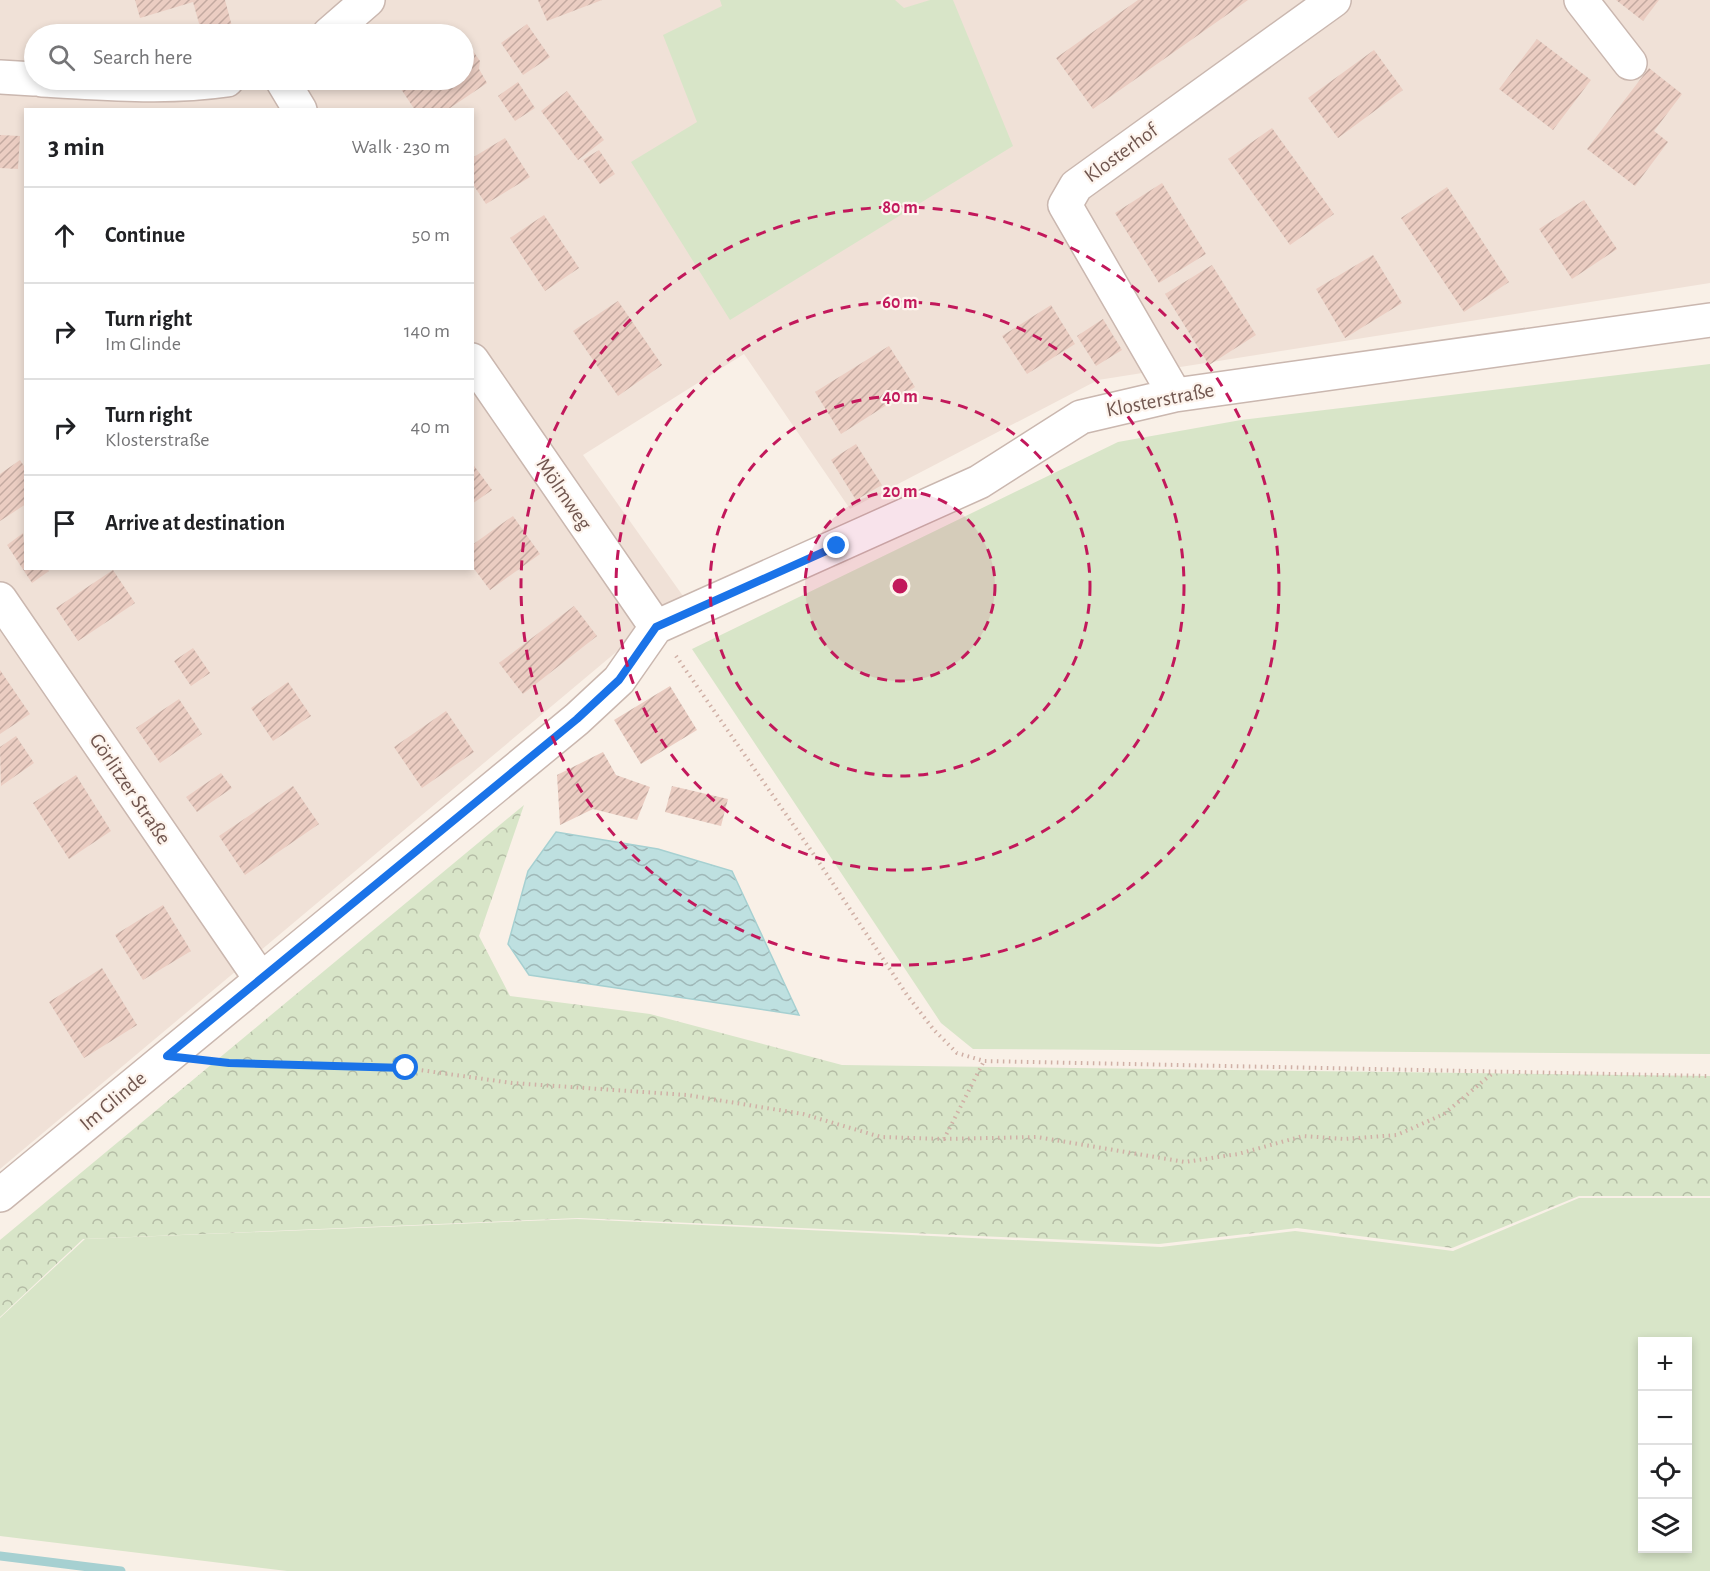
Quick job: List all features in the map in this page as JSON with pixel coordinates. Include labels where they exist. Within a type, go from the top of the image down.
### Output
[{"type":"street","points":[[340,24],[368,0]]},
{"type":"street","name":"Klosterhof","points":[[1175,395],[1065,206],[1076,186],[1334,0]]},
{"type":"street","points":[[1581,0],[1630,63]]},
{"type":"street","points":[[0,77],[24,78]]},
{"type":"street","points":[[288,90],[299,108]]},
{"type":"street","name":"Klosterstraße","points":[[656,627],[979,482],[1082,417],[1175,395],[1710,320]]},
{"type":"street","name":"Mölmweg","points":[[474,363],[656,627]]},
{"type":"street","name":"Görlitzer Straße","points":[[0,599],[260,978]]},
{"type":"street","name":"Im Glinde","points":[[0,1195],[260,978],[577,719],[619,680],[656,627]]},
{"type":"path","points":[[656,627],[810,849],[907,995],[934,1030],[957,1053],[984,1061],[1710,1076]]},
{"type":"path","points":[[167,1056],[229,1063],[406,1068],[512,1083],[687,1095],[803,1114],[881,1137],[944,1139],[1037,1137],[1185,1162],[1238,1154],[1303,1136],[1344,1139],[1397,1135],[1444,1114],[1494,1071]]},
{"type":"path","points":[[944,1139],[984,1061]]},
{"type":"shaded area","points":[[0,0],[1710,0],[1710,283],[1098,380],[850,509],[744,354],[583,455],[683,596],[0,1169]]},
{"type":"green space","points":[[720,0],[895,0],[904,8],[930,0],[953,0],[1013,146],[730,320],[631,162],[697,122],[663,35],[722,6]]},
{"type":"green space","points":[[1710,364],[1710,1054],[973,1049],[941,1023],[692,649],[1118,442],[1241,420]]},
{"type":"green space","points":[[524,805],[479,936],[510,996],[650,1014],[842,1065],[1710,1076],[1710,1196],[1579,1196],[1452,1248],[1297,1228],[1159,1244],[579,1218],[83,1239],[0,1317],[0,1240]]},
{"type":"green space","points":[[1579,1198],[1710,1198],[1710,1571],[287,1571],[0,1536],[0,1318],[85,1239],[577,1219],[1161,1247],[1295,1231],[1453,1251]]},
{"type":"water","points":[[556,832],[658,849],[732,871],[799,1015],[529,975],[508,944],[528,871]]},
{"type":"building","points":[[135,0],[225,0],[231,24],[199,24],[193,2],[140,18]]},
{"type":"building","points":[[538,0],[602,0],[547,21]]},
{"type":"building","points":[[1138,0],[1248,0],[1093,109],[1056,58]]},
{"type":"building","points":[[1616,0],[1659,0],[1643,21]]},
{"type":"building","points":[[527,24],[550,57],[523,75],[501,43]]},
{"type":"building","points":[[1537,39],[1591,80],[1553,130],[1499,89]]},
{"type":"building","points":[[1374,50],[1403,90],[1338,138],[1308,98]]},
{"type":"building","points":[[474,52],[480,61],[479,69],[487,83],[450,108],[414,108],[402,90],[474,90]]},
{"type":"building","points":[[1649,68],[1682,94],[1654,131],[1668,142],[1635,186],[1587,149]]},
{"type":"building","points":[[518,82],[535,108],[515,121],[498,96]]},
{"type":"building","points":[[567,91],[604,140],[578,160],[541,111]]},
{"type":"building","points":[[1272,128],[1334,214],[1290,245],[1228,159]]},
{"type":"building","points":[[0,135],[20,136],[18,169],[0,168]]},
{"type":"building","points":[[505,138],[530,177],[486,204],[474,186],[474,157]]},
{"type":"building","points":[[599,150],[615,174],[600,184],[583,160]]},
{"type":"building","points":[[1162,183],[1206,254],[1159,283],[1115,213]]},
{"type":"building","points":[[1447,187],[1509,282],[1464,312],[1401,218]]},
{"type":"building","points":[[1584,200],[1617,249],[1572,279],[1539,229]]},
{"type":"building","points":[[544,215],[579,268],[545,291],[510,238]]},
{"type":"building","points":[[1373,255],[1402,303],[1345,338],[1316,289]]},
{"type":"building","points":[[1212,265],[1256,335],[1209,365],[1165,294]]},
{"type":"building","points":[[618,301],[662,365],[618,396],[573,331]]},
{"type":"building","points":[[1051,305],[1075,344],[1027,374],[1002,336]]},
{"type":"building","points":[[1103,319],[1122,350],[1096,366],[1077,336]]},
{"type":"building","points":[[889,346],[915,387],[841,434],[815,392]]},
{"type":"building","points":[[856,444],[882,485],[856,500],[831,460]]},
{"type":"building","points":[[20,460],[24,466],[24,505],[0,521],[0,474]]},
{"type":"building","points":[[474,466],[492,490],[474,503]]},
{"type":"building","points":[[513,516],[540,554],[490,590],[474,569],[474,544]]},
{"type":"building","points":[[23,533],[24,570],[49,571],[32,583],[7,545]]},
{"type":"building","points":[[113,570],[135,603],[78,641],[56,608]]},
{"type":"building","points":[[574,606],[597,636],[523,694],[499,663]]},
{"type":"building","points":[[193,648],[210,673],[191,686],[174,661]]},
{"type":"building","points":[[0,670],[30,714],[0,734]]},
{"type":"building","points":[[288,682],[311,716],[273,741],[251,708]]},
{"type":"building","points":[[670,686],[697,730],[641,764],[614,720]]},
{"type":"building","points":[[179,699],[202,734],[160,763],[136,728]]},
{"type":"building","points":[[446,711],[474,752],[422,788],[394,747]]},
{"type":"building","points":[[16,736],[34,763],[1,786],[0,747]]},
{"type":"building","points":[[603,752],[616,775],[650,787],[637,820],[593,809],[560,825],[557,775]]},
{"type":"building","points":[[221,773],[232,788],[197,812],[186,797]]},
{"type":"building","points":[[76,775],[111,831],[69,859],[33,803]]},
{"type":"building","points":[[293,786],[319,824],[245,875],[219,836]]},
{"type":"building","points":[[672,786],[728,799],[721,826],[665,812]]},
{"type":"building","points":[[163,905],[191,951],[143,980],[115,935]]},
{"type":"building","points":[[102,968],[137,1025],[84,1058],[49,1002]]},
{"type":"waterway","points":[[0,1556],[121,1571]]},
{"type":"route","points":[[406,1068],[229,1063],[167,1056],[577,719],[619,680],[656,627],[837,546]]}]
